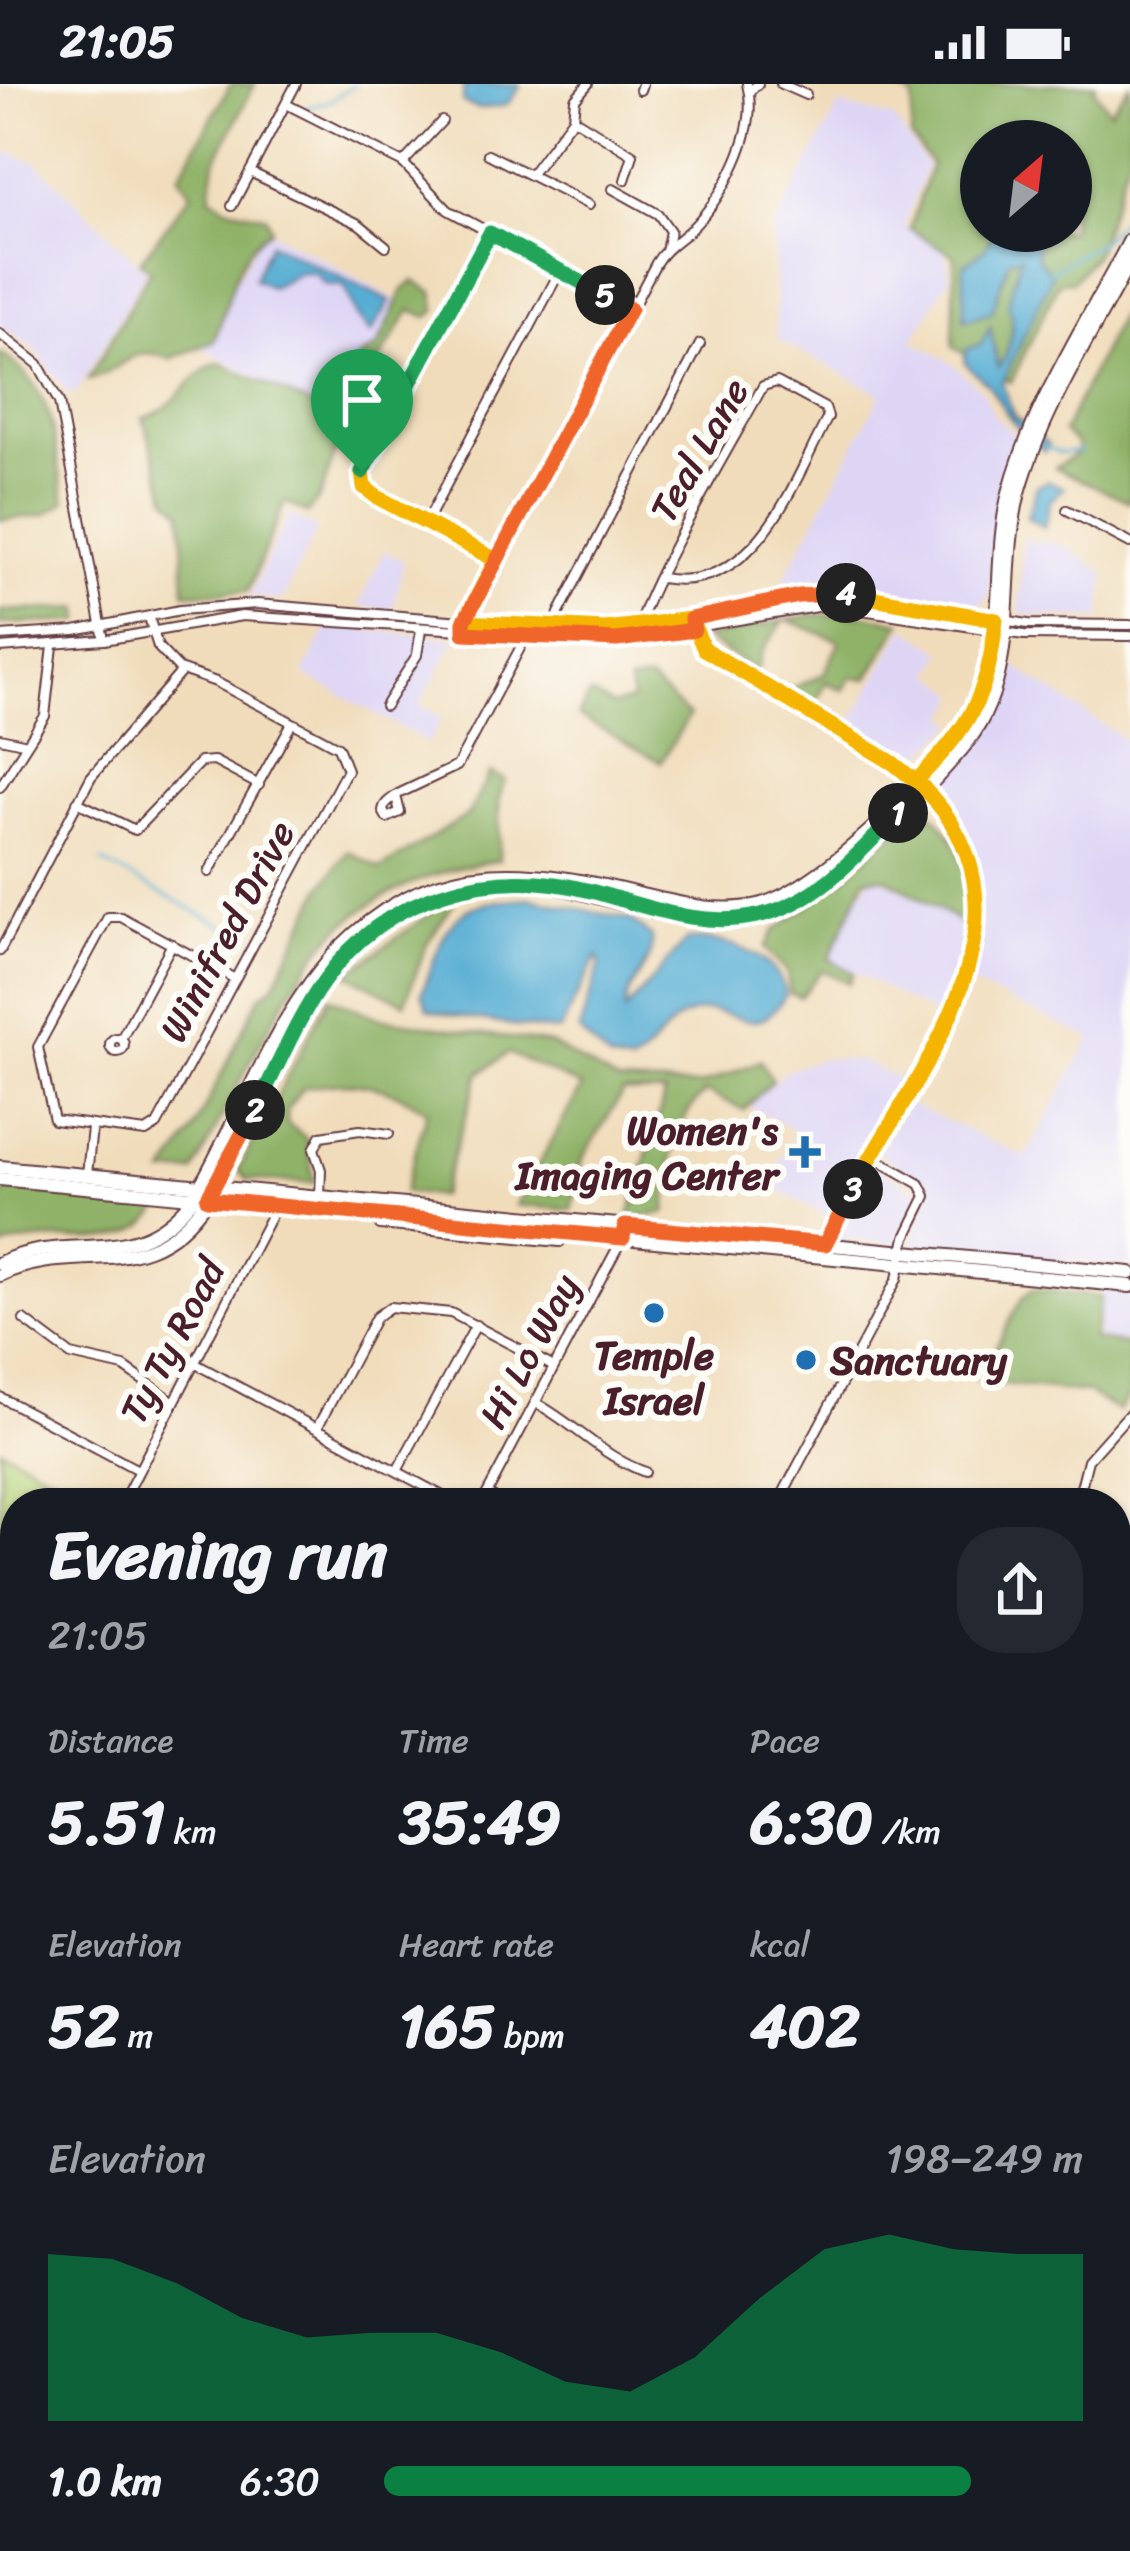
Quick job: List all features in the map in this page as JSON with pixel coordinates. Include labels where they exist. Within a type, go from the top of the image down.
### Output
[{"type":"main road","points":[[139,1248],[204,1192],[309,986],[354,933],[400,901],[462,878],[531,871],[701,908],[757,905],[793,892],[826,869],[959,752],[987,712],[998,682],[1013,521],[1027,454],[1130,240]]},
{"type":"main road","points":[[1027,454],[1130,260]]},
{"type":"main road","points":[[0,1263],[139,1248],[175,1235],[227,1162],[326,978],[366,935],[397,913],[448,891],[524,880],[703,920],[760,915],[799,901],[831,880],[920,784]]},
{"type":"main road","points":[[227,1162],[232,1180],[249,1190]]},
{"type":"main road","points":[[0,1168],[204,1192],[276,1206],[1099,1276],[1130,1273]]},
{"type":"main road","points":[[0,1179],[164,1195],[249,1190],[320,1196],[442,1220]]},
{"type":"main road","points":[[164,1195],[175,1205],[176,1218]]},
{"type":"main road","points":[[0,1275],[33,1258]]},
{"type":"main road","points":[[1099,1276],[1130,1286]]},
{"type":"street","points":[[232,206],[296,84]]},
{"type":"street","points":[[531,174],[573,118],[575,99],[588,84]]},
{"type":"street","points":[[664,250],[690,230],[729,175],[748,118],[748,88],[758,84]]},
{"type":"street","points":[[781,84],[806,95]]},
{"type":"street","points":[[286,104],[403,163],[439,204],[630,309]]},
{"type":"street","points":[[573,118],[633,155],[625,180]]},
{"type":"street","points":[[403,163],[442,122]]},
{"type":"street","points":[[488,154],[589,205]]},
{"type":"street","points":[[250,172],[358,224],[386,246]]},
{"type":"street","points":[[464,633],[464,622],[496,560],[670,237],[667,224],[613,189]]},
{"type":"street","points":[[490,233],[365,464],[362,481],[377,497],[496,560]]},
{"type":"street","points":[[426,523],[560,271]]},
{"type":"street","points":[[0,334],[38,364],[59,402],[104,640]]},
{"type":"street","points":[[553,638],[554,627],[700,344]]},
{"type":"street","name":"Teal Lane","points":[[637,639],[637,627],[661,578],[767,382],[783,384],[825,408],[828,418],[750,554],[691,576],[661,578]]},
{"type":"street","points":[[1066,510],[1130,543]]},
{"type":"street","points":[[0,636],[102,628],[219,605],[554,627],[637,627],[799,596],[867,596],[1000,626],[1130,626]]},
{"type":"street","points":[[866,608],[867,596]]},
{"type":"street","points":[[0,648],[104,640],[271,610],[421,630],[637,639],[810,606],[1130,636]]},
{"type":"street","points":[[149,617],[164,656],[182,671],[216,682],[292,722],[209,872]]},
{"type":"street","points":[[691,619],[704,649],[920,784],[952,825],[968,862],[977,902],[975,947],[959,997],[871,1156],[825,1251]]},
{"type":"street","points":[[385,706],[413,663],[421,630]]},
{"type":"street","points":[[396,796],[458,766],[526,637]]},
{"type":"street","points":[[0,787],[23,743],[45,716],[53,646]]},
{"type":"street","points":[[0,951],[77,802],[107,756],[182,671]]},
{"type":"street","name":"Winifred Drive","points":[[92,1127],[152,1131],[347,770],[346,757],[292,722]]},
{"type":"street","points":[[0,738],[23,743]]},
{"type":"street","points":[[77,802],[135,830],[204,760],[259,785]]},
{"type":"street","points":[[87,1176],[92,1127],[60,1124],[52,1116],[39,1045],[112,916],[235,979]]},
{"type":"street","points":[[121,1039],[172,944]]},
{"type":"street","points":[[320,1196],[314,1149],[321,1136],[360,1130],[389,1134]]},
{"type":"street","points":[[786,1488],[903,1258],[925,1189],[871,1156]]},
{"type":"street","name":"Ty Ty Road","points":[[129,1488],[276,1206]]},
{"type":"street","points":[[380,1225],[442,1220],[501,1226],[560,1242]]},
{"type":"street","name":"Hi Lo Way","points":[[489,1488],[624,1232]]},
{"type":"street","points":[[316,1428],[376,1317],[386,1308],[451,1313],[554,1367]]},
{"type":"street","points":[[24,1320],[71,1354],[124,1367],[174,1402]]},
{"type":"street","points":[[397,1471],[476,1325]]},
{"type":"street","points":[[194,1363],[428,1488]]},
{"type":"street","points":[[0,1396],[138,1470]]},
{"type":"street","points":[[535,1403],[574,1425],[615,1461],[645,1472]]},
{"type":"street","points":[[1081,1488],[1088,1460],[1130,1413]]},
{"type":"shaded area","points":[[839,105],[893,118],[927,165],[904,226],[944,251],[950,276],[912,341],[951,362],[983,392],[994,416],[1021,440],[996,506],[989,595],[979,608],[849,584],[779,589],[881,394],[777,339],[773,230]]},
{"type":"shaded area","points":[[0,150],[36,162],[146,271],[77,392],[69,395],[34,348],[0,325]]},
{"type":"shaded area","points":[[265,228],[403,303],[339,422],[199,346]]},
{"type":"shaded area","points":[[289,514],[317,529],[282,600],[249,597]]},
{"type":"shaded area","points":[[1023,539],[1061,544],[1105,573],[1101,619],[1024,615],[1019,610]]},
{"type":"shaded area","points":[[384,551],[404,561],[393,609],[359,606]]},
{"type":"shaded area","points":[[328,627],[456,638],[420,705],[442,717],[429,743],[303,674]]},
{"type":"shaded area","points":[[905,627],[940,649],[943,654],[932,673],[956,692],[957,700],[948,716],[956,723],[912,765],[849,726]]},
{"type":"shaded area","points":[[1014,666],[1130,743],[1130,1267],[910,1245],[930,1192],[923,1181],[878,1153],[907,1103],[1026,1157],[1091,1038],[969,983],[981,937],[976,871],[935,791],[984,738],[1005,703]]},
{"type":"shaded area","points":[[874,874],[974,931],[944,1020],[830,959],[845,917]]},
{"type":"shaded area","points":[[823,1058],[862,1061],[907,1083],[830,1217],[768,1185],[795,1131],[749,1106],[787,1070]]},
{"type":"shaded area","points":[[874,1165],[921,1193],[896,1244],[837,1239]]},
{"type":"shaded area","points":[[1102,1290],[1130,1292],[1130,1343],[1097,1339]]},
{"type":"green space","points":[[231,84],[255,84],[215,161],[210,196],[226,207],[266,216],[271,229],[240,265],[214,341],[170,359],[156,354],[136,356],[88,380],[150,270],[140,261],[191,194],[179,176]]},
{"type":"green space","points":[[890,84],[1096,84],[1094,89],[1110,111],[1130,84],[1130,152],[1096,253],[1073,281],[1059,282],[1011,382],[953,347],[955,256],[910,229],[931,164],[911,137],[913,97]]},
{"type":"green space","points":[[414,281],[433,292],[436,310],[428,317],[411,310],[402,323],[350,409],[320,497],[307,513],[285,502],[248,591],[185,593],[182,511],[168,499],[143,418],[165,407],[199,375],[220,363],[332,415],[360,357],[378,346],[403,290]]},
{"type":"green space","points":[[1130,295],[1130,502],[1055,468],[1078,452],[1077,444],[1063,432]]},
{"type":"green space","points":[[0,353],[33,384],[50,419],[65,502],[44,515],[0,520]]},
{"type":"green space","points":[[80,608],[81,621],[0,624],[0,611]]},
{"type":"green space","points":[[866,615],[902,622],[867,679],[852,677],[843,690],[826,682],[814,707],[787,691],[824,674],[840,641],[788,620]]},
{"type":"green space","points":[[784,621],[763,650],[756,672],[704,638]]},
{"type":"green space","points":[[649,680],[689,716],[661,762],[578,716],[591,694],[612,706],[632,701],[629,683]]},
{"type":"green space","points":[[490,773],[505,780],[499,798],[499,860],[410,884],[370,905],[334,934],[277,1014],[194,1172],[165,1174],[192,1134],[260,996],[274,985],[321,889],[348,851],[380,869],[468,815]]},
{"type":"green space","points":[[920,805],[945,828],[961,857],[972,923],[964,925],[885,877],[866,878],[829,959],[853,973],[849,983],[822,970],[800,997],[790,993],[787,972],[765,948],[774,931],[840,882]]},
{"type":"green space","points":[[451,898],[455,901],[426,945],[405,1003],[347,974]]},
{"type":"green space","points":[[329,997],[378,1018],[550,1044],[619,1083],[699,1086],[761,1061],[772,1081],[744,1110],[706,1092],[694,1104],[674,1147],[666,1213],[629,1218],[665,1093],[623,1092],[581,1161],[572,1210],[516,1205],[582,1087],[508,1053],[479,1074],[440,1196],[404,1192],[427,1111],[398,1094],[368,1085],[303,1088],[287,1109],[287,1123],[307,1139],[314,1183],[248,1180],[238,1170]]},
{"type":"green space","points":[[9,1188],[161,1204],[148,1222],[111,1238],[20,1242],[0,1249],[0,1198]]},
{"type":"green space","points":[[1033,1289],[1101,1297],[1093,1339],[1130,1345],[1130,1396],[1118,1411],[1088,1393],[978,1381],[1022,1298]]},
{"type":"green space","points":[[0,1448],[73,1488],[0,1488]]},
{"type":"water","points":[[464,84],[520,87],[507,105],[479,109],[463,103]]},
{"type":"water","points":[[270,243],[390,301],[371,333],[356,315],[344,286],[325,284],[315,273],[301,272],[271,287],[254,279]]},
{"type":"water","points":[[981,252],[1037,252],[1052,275],[1002,383],[1014,416],[1048,444],[1044,451],[1014,423],[989,386],[964,361],[967,349],[981,345],[990,326],[998,367],[1002,362],[1012,328],[1008,304],[1021,256],[1009,259],[992,312],[964,320],[964,265]]},
{"type":"water","points":[[1048,481],[1064,488],[1050,501],[1044,527],[1027,517],[1037,486]]},
{"type":"water","points":[[530,898],[631,920],[652,937],[625,1011],[687,940],[718,942],[747,951],[772,968],[786,994],[762,1019],[702,1011],[687,1015],[631,1065],[609,1060],[579,1031],[600,964],[597,956],[560,1030],[428,1009],[422,993],[455,920],[482,905]]},
{"type":"waterway","points":[[306,108],[332,100],[355,84]]},
{"type":"waterway","points":[[1049,272],[1102,241],[1130,210]]},
{"type":"waterway","points":[[1046,447],[1060,453],[1081,451]]},
{"type":"waterway","points":[[102,862],[247,938]]},
{"type":"place","name":"Women's Imaging Center","points":[[805,1152]]},
{"type":"place","name":"Temple Israel","points":[[654,1313]]},
{"type":"place","name":"Sanctuary","points":[[806,1360]]},
{"type":"route","points":[[362,472],[364,487],[377,497],[496,560],[464,622],[605,629],[691,619],[704,649],[893,763],[924,788],[831,880],[799,901],[760,915],[703,920],[562,884],[524,880],[448,891],[397,913],[366,935],[326,978],[207,1199],[623,1238],[625,1226],[825,1244],[950,1015],[972,962],[978,916],[968,862],[945,813],[924,788],[916,781],[962,732],[980,702],[990,673],[996,620],[832,592],[691,619],[694,630],[653,638],[464,633],[464,622],[468,613],[496,560],[630,309],[490,233],[362,472]]}]
